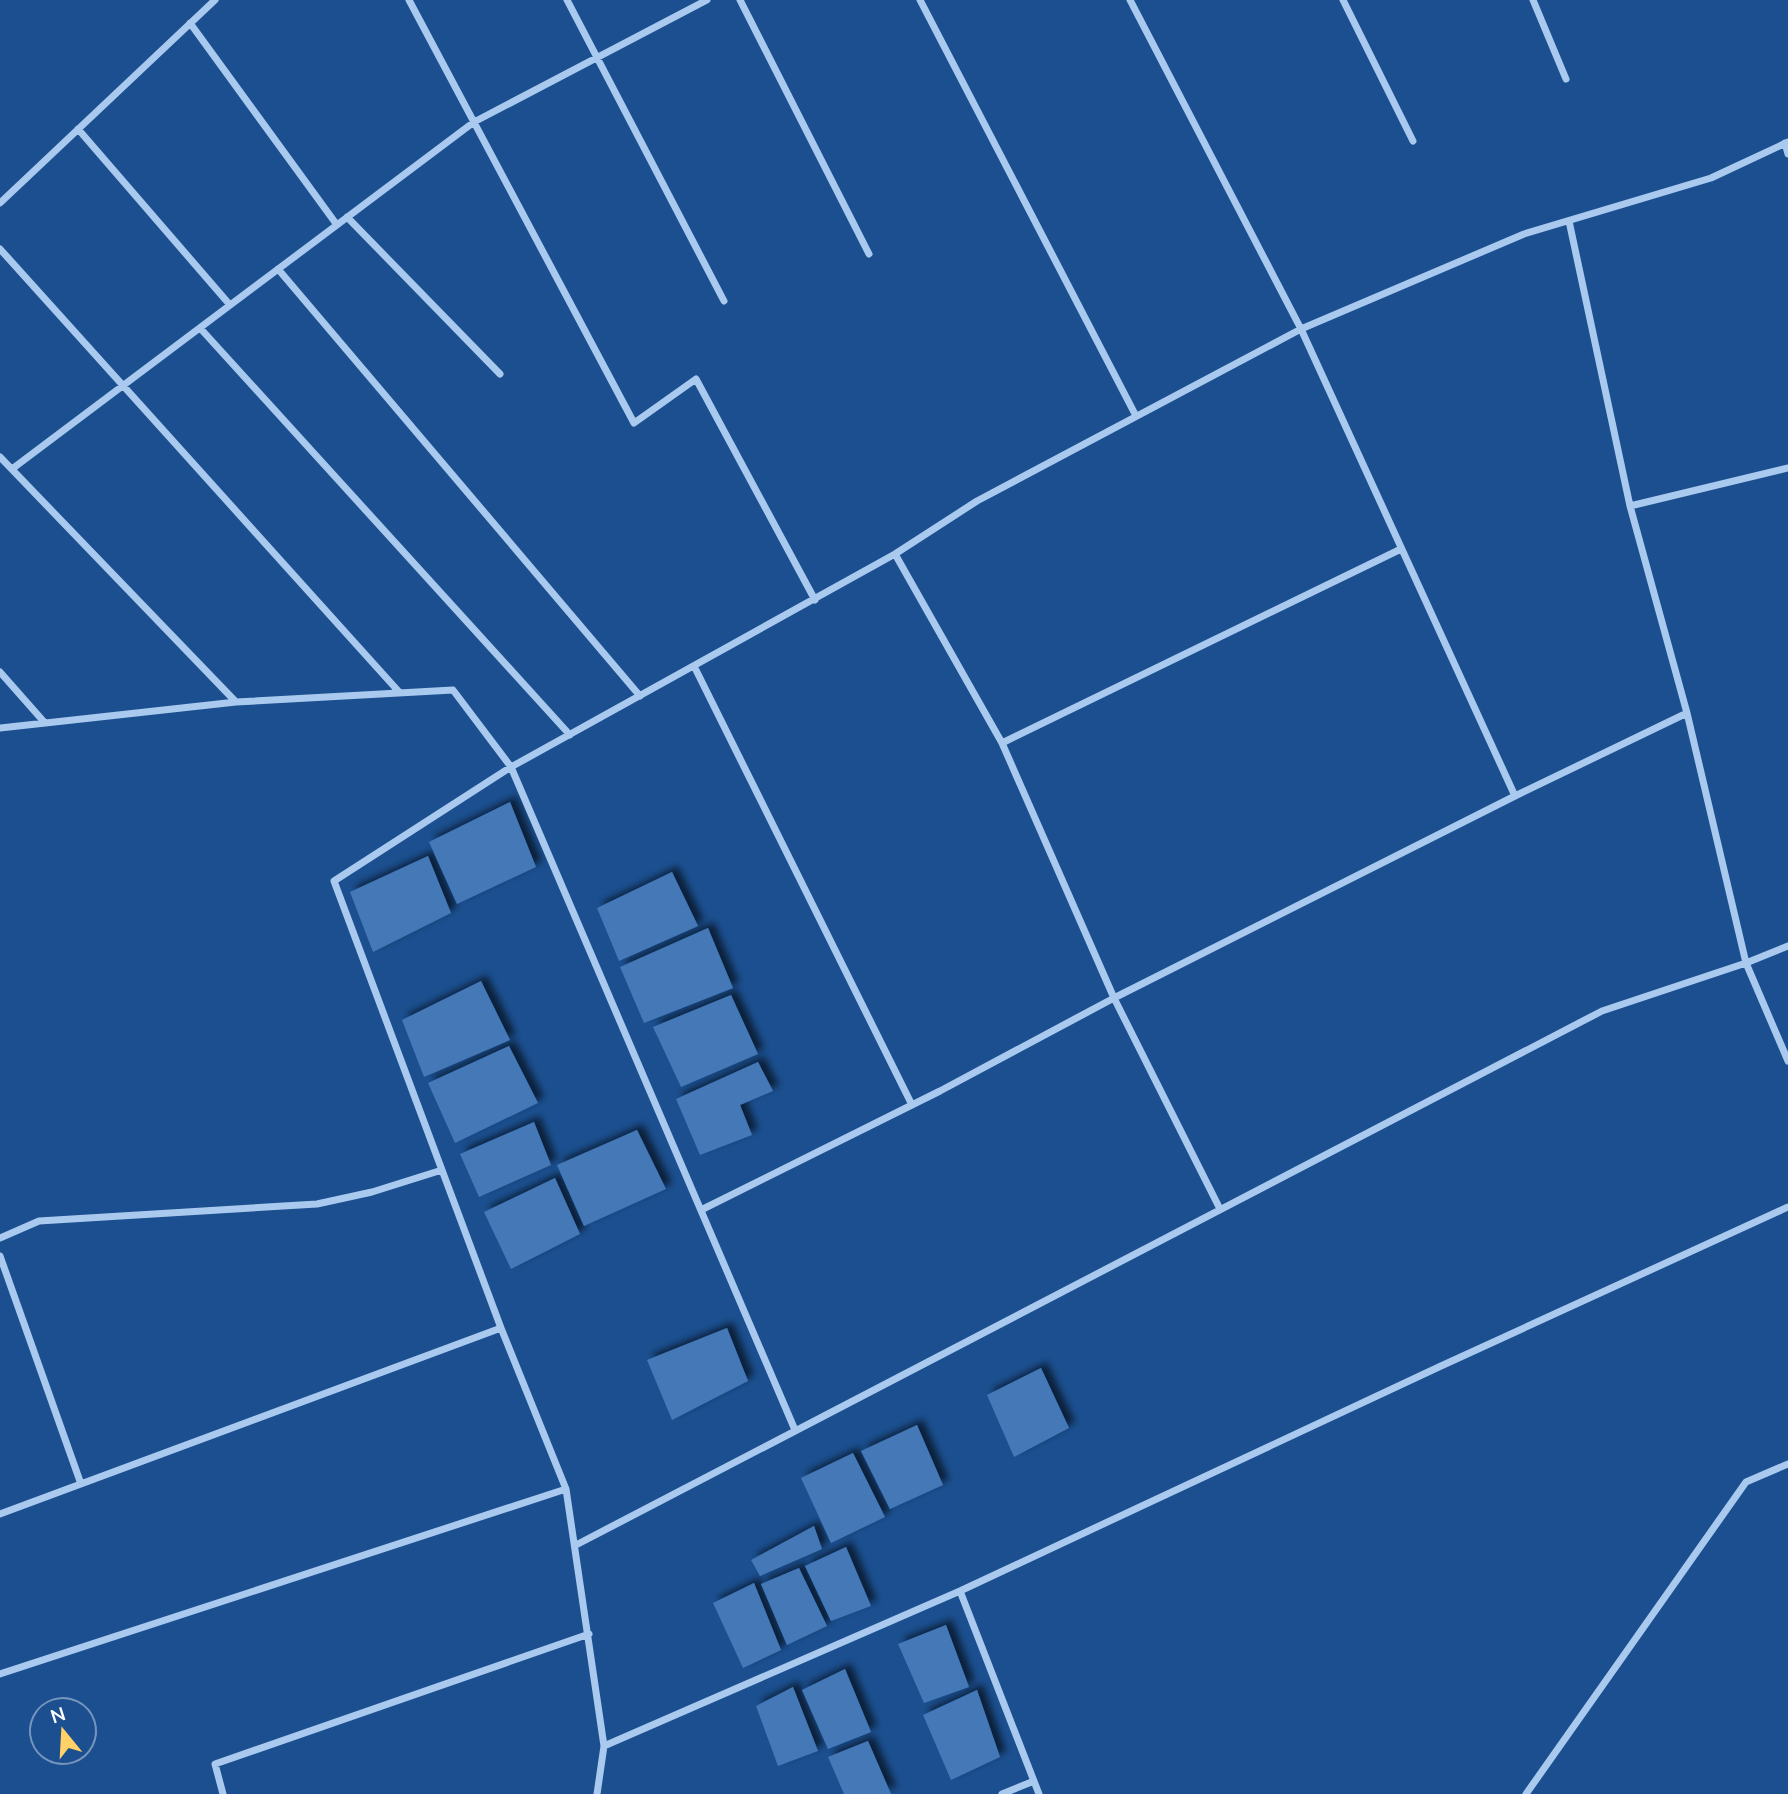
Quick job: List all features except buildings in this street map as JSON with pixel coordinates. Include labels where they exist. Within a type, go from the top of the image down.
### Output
[{"type":"street","points":[[0,203],[215,0]]},
{"type":"street","points":[[409,0],[634,423],[696,379],[815,600]]},
{"type":"street","points":[[567,0],[724,301]]},
{"type":"street","points":[[12,470],[474,122],[708,0]]},
{"type":"street","points":[[740,0],[869,254]]},
{"type":"street","points":[[920,0],[1136,416]]},
{"type":"street","points":[[1130,0],[1301,329],[1514,796]]},
{"type":"street","points":[[1343,0],[1413,141]]},
{"type":"street","points":[[1533,0],[1566,79]]},
{"type":"street","points":[[190,23],[337,225]]},
{"type":"street","points":[[78,129],[230,305]]},
{"type":"street","points":[[597,1794],[604,1746],[566,1489],[501,1328],[334,881],[511,767],[815,600],[895,554],[977,500],[1301,329],[1524,234],[1711,178],[1786,142],[1788,153]]},
{"type":"street","points":[[347,217],[500,374]]},
{"type":"street","points":[[1569,221],[1630,506],[1687,713],[1746,963],[1788,1061]]},
{"type":"street","points":[[0,249],[400,692]]},
{"type":"street","points":[[278,269],[640,696]]},
{"type":"street","points":[[200,328],[570,735]]},
{"type":"street","points":[[0,457],[236,702]]},
{"type":"street","points":[[1630,506],[1788,468]]},
{"type":"street","points":[[1002,743],[1401,549]]},
{"type":"street","points":[[895,554],[1002,743],[1114,998],[1220,1209]]},
{"type":"street","points":[[694,666],[912,1105]]},
{"type":"street","points":[[0,672],[45,723]]},
{"type":"street","points":[[0,728],[236,702],[453,690],[511,767],[795,1430]]},
{"type":"street","points":[[701,1210],[912,1105],[1114,998],[1514,796],[1687,713]]},
{"type":"street","points":[[576,1545],[1602,1011],[1746,963],[1788,946]]},
{"type":"street","points":[[0,1238],[39,1221],[255,1209],[326,1202],[372,1192],[442,1170]]},
{"type":"street","points":[[604,1746],[960,1591],[1788,1207]]},
{"type":"street","points":[[0,1256],[81,1484]]},
{"type":"street","points":[[0,1514],[501,1328]]},
{"type":"street","points":[[1526,1794],[1746,1482],[1788,1464]]},
{"type":"street","points":[[0,1674],[566,1489]]},
{"type":"street","points":[[960,1591],[1039,1794]]},
{"type":"street","points":[[223,1794],[215,1764],[589,1634]]},
{"type":"street","points":[[1002,1794],[1034,1781]]}]
